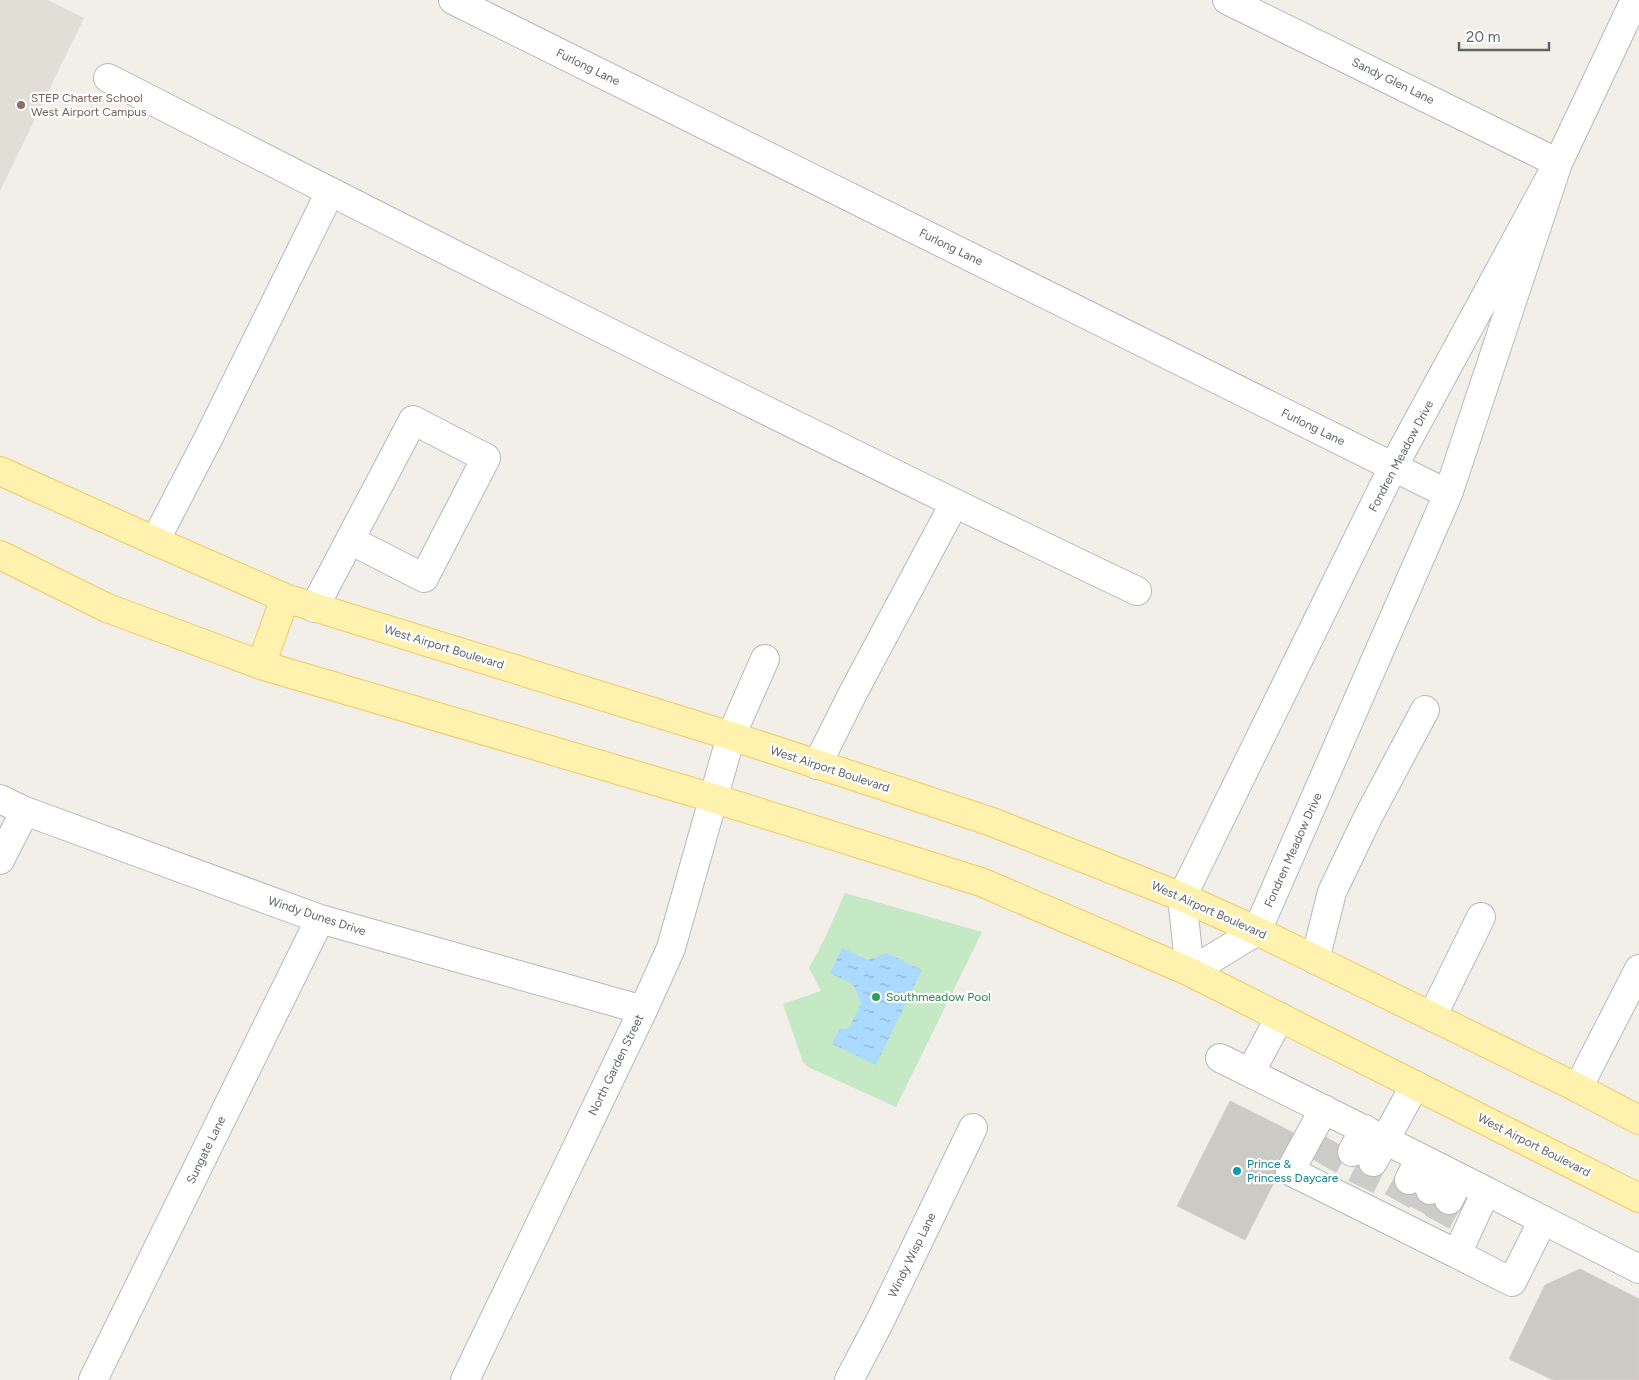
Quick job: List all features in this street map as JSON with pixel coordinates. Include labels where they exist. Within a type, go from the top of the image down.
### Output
[{"type":"main road","name":"West Airport Boulevard","points":[[0,471],[155,542],[285,598],[731,736],[992,822],[1182,897],[1257,931],[1578,1088],[1639,1120]]},
{"type":"main road","name":"West Airport Boulevard","points":[[0,554],[108,608],[261,665],[712,798],[981,882],[1190,972],[1639,1198]]},
{"type":"main road","points":[[261,665],[285,598]]},
{"type":"street","name":"Furlong Lane","points":[[453,0],[1448,494]]},
{"type":"street","name":"Sandy Glen Lane","points":[[1227,0],[1558,163]]},
{"type":"street","name":"Fondren Meadow Drive","points":[[1182,897],[1393,467],[1558,163],[1635,0]]},
{"type":"street","points":[[108,78],[330,192],[954,504],[1137,591]]},
{"type":"street","name":"Fondren Meadow Drive","points":[[1257,931],[1448,494],[1558,163]]},
{"type":"street","points":[[155,542],[209,438],[330,192]]},
{"type":"street","points":[[314,608],[413,420],[486,458],[424,578],[350,540]]},
{"type":"street","points":[[817,765],[854,691],[954,504]]},
{"type":"street","name":"North Garden Street","points":[[464,1380],[643,1010],[671,948],[731,736],[765,659]]},
{"type":"street","points":[[1316,960],[1332,892],[1368,817],[1425,710]]},
{"type":"street","name":"Windy Dunes Drive","points":[[0,799],[25,811],[320,919],[643,1010]]},
{"type":"street","points":[[0,860],[25,811]]},
{"type":"street","points":[[1182,897],[1190,972],[1257,931]]},
{"type":"street","points":[[1432,1017],[1481,917]]},
{"type":"street","name":"Sungate Lane","points":[[92,1380],[320,919]]},
{"type":"street","points":[[1578,1088],[1639,969]]},
{"type":"street","points":[[1250,1072],[1280,1018]]},
{"type":"street","points":[[1220,1058],[1324,1109],[1349,1163],[1424,1200],[1486,1191],[1639,1269]]},
{"type":"street","points":[[1349,1163],[1414,1086]]},
{"type":"street","points":[[1324,1109],[1290,1171],[1349,1163],[1424,1200],[1457,1254],[1512,1282],[1544,1220]]},
{"type":"street","name":"Windy Wisp Lane","points":[[849,1380],[880,1321],[973,1128]]},
{"type":"street","points":[[1457,1254],[1486,1191]]},
{"type":"shaded area","name":"STEP Charter School West Airport Campus","points":[[0,0],[48,0],[84,18],[0,191]]},
{"type":"green space","name":"Southmeadow Pool","points":[[845,893],[982,932],[896,1107],[808,1067],[803,1062],[783,1004],[821,991],[809,968]]},
{"type":"water","points":[[842,948],[868,960],[887,953],[922,970],[876,1065],[832,1044],[839,1030],[850,1027],[861,1003],[853,984],[830,973]]},
{"type":"building","name":"Prince & Princess Daycare","points":[[1230,1101],[1298,1135],[1245,1240],[1177,1206]]},
{"type":"building","points":[[1580,1269],[1639,1299],[1639,1380],[1553,1380],[1509,1359],[1545,1285]]},
{"type":"tunnel","points":[[1324,1166],[1337,1143]]},
{"type":"tunnel","points":[[1361,1187],[1373,1162]]},
{"type":"tunnel","points":[[1397,1201],[1409,1180]]},
{"type":"tunnel","points":[[1419,1211],[1430,1190]]},
{"type":"tunnel","points":[[1437,1222],[1449,1200]]},
{"type":"place","name":"STEP Charter School West Airport Campus","points":[[21,105]]},
{"type":"place","name":"Southmeadow Pool","points":[[876,997]]},
{"type":"place","name":"Prince & Princess Daycare","points":[[1237,1171]]}]
